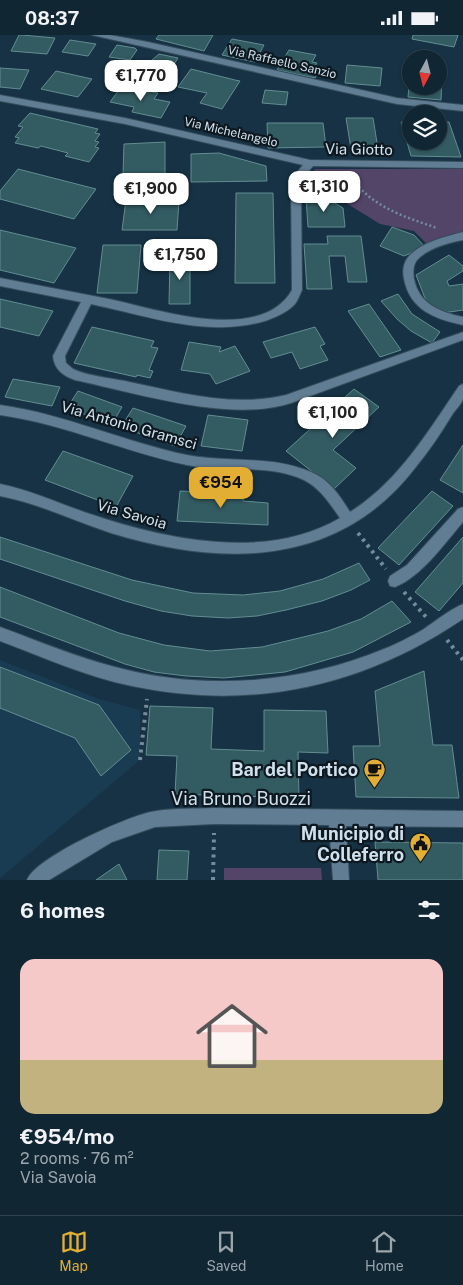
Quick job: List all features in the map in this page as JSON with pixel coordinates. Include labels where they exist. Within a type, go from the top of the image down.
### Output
[{"type":"street","name":"Via Raffaello Sanzio","points":[[96,35],[175,50],[397,101],[431,107],[463,108]]},
{"type":"street","name":"Via Michelangelo","points":[[0,97],[125,121],[310,163]]},
{"type":"street","name":"Via Giotto","points":[[0,282],[206,323],[247,321],[266,316],[284,308],[290,303],[297,290],[296,189],[299,176],[310,163],[463,165]]},
{"type":"street","points":[[463,236],[419,253],[410,262],[408,269],[412,291],[425,308],[437,315],[463,321]]},
{"type":"street","points":[[88,299],[60,351],[58,361],[64,369],[75,375],[210,404],[255,405],[287,400],[463,337]]},
{"type":"street","name":"Via Savoia","points":[[0,489],[146,537],[214,547],[248,548],[282,544],[315,535],[348,520],[375,502],[401,475],[426,444],[463,389]]},
{"type":"street","name":"Via Antonio Gramsci","points":[[0,411],[62,422],[190,461],[273,467],[299,473],[322,485],[348,520]]},
{"type":"street","points":[[395,581],[412,569],[463,513]]},
{"type":"street","points":[[0,634],[104,672],[148,682],[214,688],[257,687],[295,683],[371,662],[406,646],[463,611]]},
{"type":"street","name":"Via Bruno Buozzi","points":[[35,880],[81,849],[108,835],[131,826],[163,818],[214,816],[463,819]]},
{"type":"street","points":[[337,818],[341,880]]},
{"type":"path","points":[[348,164],[352,178],[360,191],[406,218],[440,229]]},
{"type":"path","points":[[348,520],[395,581],[463,660]]},
{"type":"path","points":[[140,760],[148,682]]},
{"type":"path","points":[[213,880],[214,816]]},
{"type":"shaded area","points":[[315,169],[463,169],[463,232],[452,234],[428,245],[414,231],[380,224],[346,203],[324,194],[306,196],[307,181]]},
{"type":"shaded area","points":[[0,660],[99,699],[140,710],[140,760],[0,878]]},
{"type":"shaded area","points":[[224,868],[321,868],[322,880],[224,880]]},
{"type":"building","points":[[19,35],[55,38],[47,54],[11,51]]},
{"type":"building","points":[[159,35],[213,35],[204,51],[156,39]]},
{"type":"building","points":[[413,35],[458,35],[454,47],[412,39]]},
{"type":"building","points":[[232,39],[264,45],[255,62],[222,55]]},
{"type":"building","points":[[70,40],[96,44],[88,56],[62,52]]},
{"type":"building","points":[[117,45],[137,50],[130,60],[109,57]]},
{"type":"building","points":[[289,50],[316,55],[312,62],[317,63],[314,68],[320,69],[315,78],[277,70]]},
{"type":"building","points":[[159,54],[178,58],[168,73],[146,65]]},
{"type":"building","points":[[347,65],[382,68],[380,86],[345,83]]},
{"type":"building","points":[[0,68],[29,70],[20,89],[0,87]]},
{"type":"building","points":[[191,69],[240,81],[222,109],[200,103],[207,93],[178,87]]},
{"type":"building","points":[[56,71],[92,79],[78,97],[41,89]]},
{"type":"building","points":[[122,86],[158,93],[154,99],[170,102],[161,118],[132,112],[134,107],[110,102]]},
{"type":"building","points":[[265,90],[288,92],[286,105],[262,103]]},
{"type":"building","points":[[408,95],[441,95],[441,100],[408,97]]},
{"type":"building","points":[[30,113],[98,129],[95,133],[100,134],[95,141],[99,142],[95,147],[99,148],[89,162],[65,156],[68,153],[41,146],[38,148],[15,143],[19,138],[15,137],[23,127],[18,126]]},
{"type":"building","points":[[346,118],[373,118],[378,149],[351,149]]},
{"type":"building","points":[[447,122],[449,122],[461,157],[411,156],[409,150],[447,150]]},
{"type":"building","points":[[267,123],[323,123],[326,147],[268,148]]},
{"type":"building","points":[[165,142],[165,177],[143,178],[144,175],[123,175],[124,144]]},
{"type":"building","points":[[219,153],[266,166],[267,181],[191,182],[191,154]]},
{"type":"building","points":[[18,169],[96,189],[74,219],[0,199],[0,191]]},
{"type":"building","points":[[236,193],[273,193],[275,283],[235,283]]},
{"type":"building","points":[[306,198],[326,198],[343,208],[345,227],[308,227]]},
{"type":"building","points":[[126,200],[179,201],[177,230],[122,230]]},
{"type":"building","points":[[392,227],[414,235],[425,247],[404,256],[380,246]]},
{"type":"building","points":[[0,230],[76,248],[54,283],[0,270]]},
{"type":"building","points":[[327,236],[361,236],[367,282],[348,282],[345,256],[329,256],[332,289],[307,289],[304,244],[328,244]]},
{"type":"building","points":[[103,245],[141,245],[137,293],[97,293]]},
{"type":"building","points":[[449,255],[463,266],[463,271],[447,281],[449,286],[463,284],[463,310],[443,313],[428,306],[416,275]]},
{"type":"building","points":[[190,258],[190,304],[169,304],[170,259]]},
{"type":"building","points":[[398,294],[412,314],[440,332],[432,343],[411,331],[381,301]]},
{"type":"building","points":[[0,299],[53,311],[39,336],[0,327]]},
{"type":"building","points":[[369,304],[401,350],[380,357],[348,311]]},
{"type":"building","points":[[92,327],[154,341],[151,347],[158,348],[149,370],[153,371],[150,378],[137,375],[136,377],[74,363]]},
{"type":"building","points":[[315,327],[325,344],[320,346],[328,360],[300,369],[292,352],[271,358],[263,342]]},
{"type":"building","points":[[189,342],[221,347],[219,352],[235,346],[250,371],[216,384],[210,374],[181,370]]},
{"type":"building","points":[[13,379],[60,387],[52,406],[5,397]]},
{"type":"building","points":[[354,389],[379,407],[333,450],[356,468],[334,489],[286,451]]},
{"type":"building","points":[[78,391],[122,407],[112,424],[67,408]]},
{"type":"building","points":[[133,408],[186,426],[175,446],[121,427]]},
{"type":"building","points":[[208,415],[248,420],[242,451],[201,446]]},
{"type":"building","points":[[463,445],[463,493],[440,480]]},
{"type":"building","points":[[63,451],[133,476],[116,507],[45,480]]},
{"type":"building","points":[[180,491],[244,494],[243,501],[268,503],[268,525],[177,521]]},
{"type":"building","points":[[432,491],[453,506],[399,565],[378,548]]},
{"type":"building","points":[[0,537],[132,580],[193,593],[243,595],[280,591],[323,579],[359,563],[370,580],[351,590],[322,601],[257,616],[228,618],[192,616],[161,611],[125,601],[0,559]]},
{"type":"building","points":[[463,537],[463,583],[439,611],[415,592]]},
{"type":"building","points":[[0,587],[119,633],[164,645],[210,651],[262,647],[328,631],[361,619],[392,601],[411,622],[353,652],[285,672],[224,678],[186,676],[154,672],[125,664],[0,617]]},
{"type":"building","points":[[0,667],[99,705],[131,750],[101,776],[75,738],[0,708]]},
{"type":"building","points":[[424,671],[433,745],[452,745],[459,798],[356,797],[353,746],[380,746],[375,691]]},
{"type":"building","points":[[150,706],[213,708],[211,749],[264,751],[264,710],[326,711],[328,753],[298,752],[299,798],[175,794],[177,756],[146,755]]},
{"type":"building","name":"Municipio di Colleferro","points":[[375,842],[463,843],[463,880],[378,880]]},
{"type":"building","points":[[159,850],[189,851],[187,880],[157,880]]},
{"type":"building","points":[[119,864],[127,880],[96,880]]},
{"type":"place","name":"Bar del Portico","points":[[374,788]]},
{"type":"place","name":"Municipio di Colleferro","points":[[420,862]]}]
